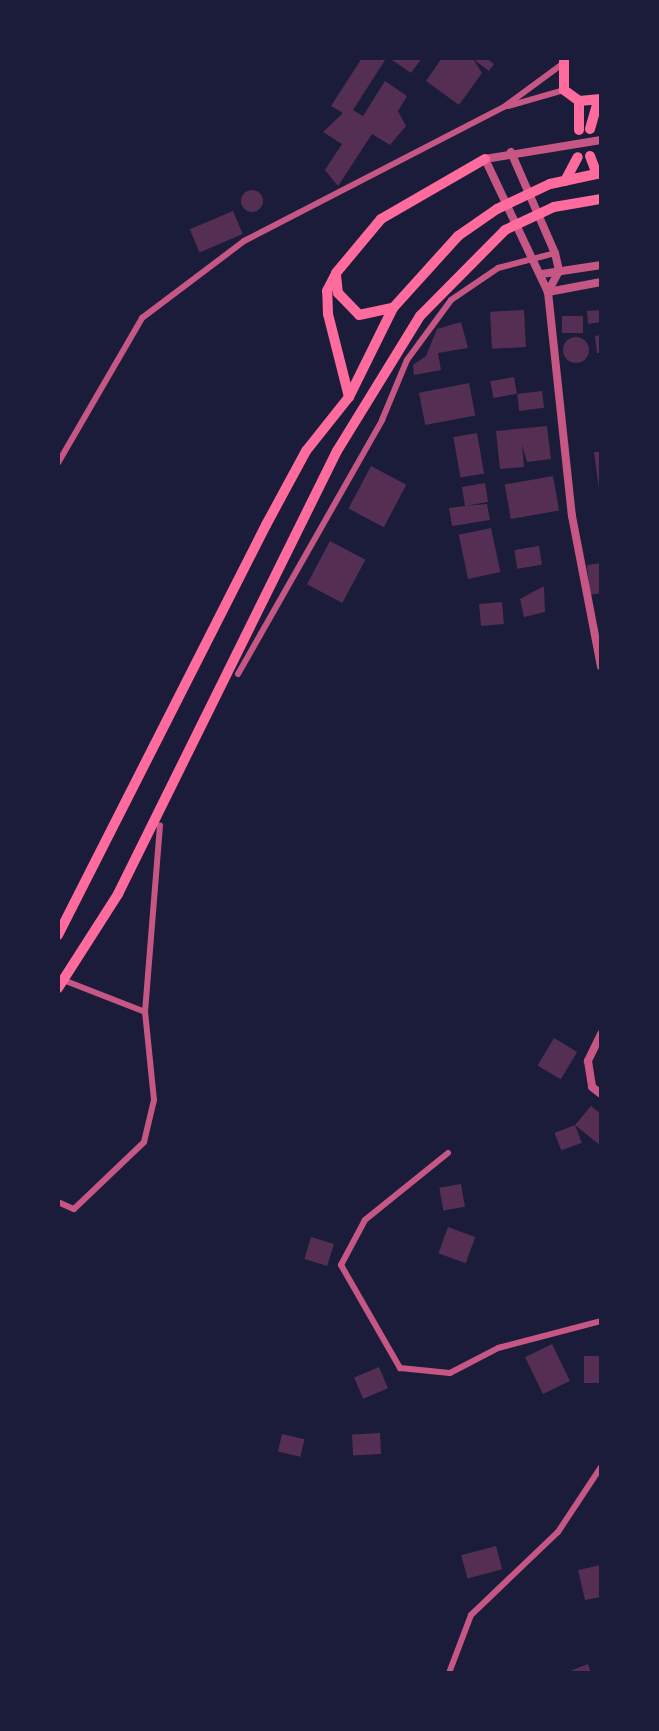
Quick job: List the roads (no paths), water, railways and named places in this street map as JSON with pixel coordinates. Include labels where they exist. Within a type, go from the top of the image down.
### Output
[{"type":"main road","points":[[563,61],[564,90],[579,101],[600,100]]},
{"type":"main road","points":[[579,101],[584,130],[600,100]]},
{"type":"main road","points":[[58,935],[306,451],[349,397],[393,308],[458,236],[497,209],[565,181],[599,173],[590,156]]},
{"type":"main road","points":[[565,181],[578,157]]},
{"type":"main road","points":[[349,397],[328,314],[336,273],[381,219],[485,159]]},
{"type":"main road","points":[[58,988],[144,842],[337,451],[420,316],[505,230],[554,207],[601,199]]},
{"type":"main road","points":[[336,273],[338,293],[359,315],[393,308]]},
{"type":"street","points":[[58,463],[142,318],[244,241],[504,107],[563,61]]},
{"type":"street","points":[[504,107],[564,90]]},
{"type":"street","points":[[601,140],[511,152],[485,159],[529,244],[548,292],[572,516],[601,666]]},
{"type":"street","points":[[511,152],[555,253],[559,271],[548,292]]},
{"type":"street","points":[[238,674],[382,420],[407,360],[451,300],[498,268],[555,253]]},
{"type":"street","points":[[542,274],[601,265]]},
{"type":"street","points":[[548,292],[601,282]]},
{"type":"street","points":[[58,1202],[74,1209],[144,1142],[154,1100],[145,1012],[160,826]]},
{"type":"street","points":[[58,978],[145,1012]]},
{"type":"street","points":[[601,1034],[588,1061],[592,1087],[601,1094]]},
{"type":"street","points":[[448,1153],[365,1220],[341,1265],[400,1368],[450,1373],[498,1348],[601,1321]]},
{"type":"street","points":[[449,1673],[471,1615],[558,1532],[601,1467]]}]
